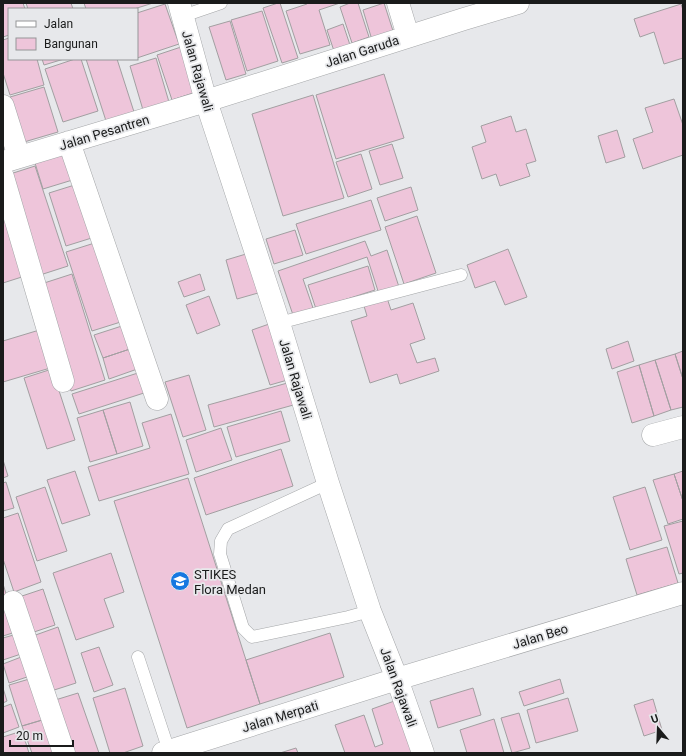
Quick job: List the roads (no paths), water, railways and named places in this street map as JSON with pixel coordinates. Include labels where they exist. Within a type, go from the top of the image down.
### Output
[{"type":"street","points":[[398,3],[408,36]]},
{"type":"street","name":"Jalan Garuda","points":[[206,101],[408,36],[462,11],[518,3]]},
{"type":"street","name":"Jalan Rajawali","points":[[181,10],[206,101],[279,323],[328,483],[370,611],[397,679],[423,753]]},
{"type":"street","name":"Jalan Pesantren","points":[[11,160],[206,101]]},
{"type":"street","points":[[3,106],[11,160]]},
{"type":"street","points":[[69,142],[156,399]]},
{"type":"street","points":[[3,177],[62,381]]},
{"type":"street","points":[[653,435],[683,427]]},
{"type":"street","name":"Jalan Beo","points":[[397,679],[683,593]]},
{"type":"street","points":[[13,602],[64,753]]},
{"type":"street","name":"Jalan Merpati","points":[[166,752],[397,679]]},
{"type":"lane","points":[[181,10],[221,3]]},
{"type":"lane","points":[[279,323],[461,275]]},
{"type":"lane","points":[[328,483],[228,529],[221,541],[220,554],[240,616],[242,628],[252,637],[370,611]]},
{"type":"lane","points":[[138,658],[166,752]]},
{"type":"place","name":"STIKES Flora Medan","points":[[180,581]]}]
